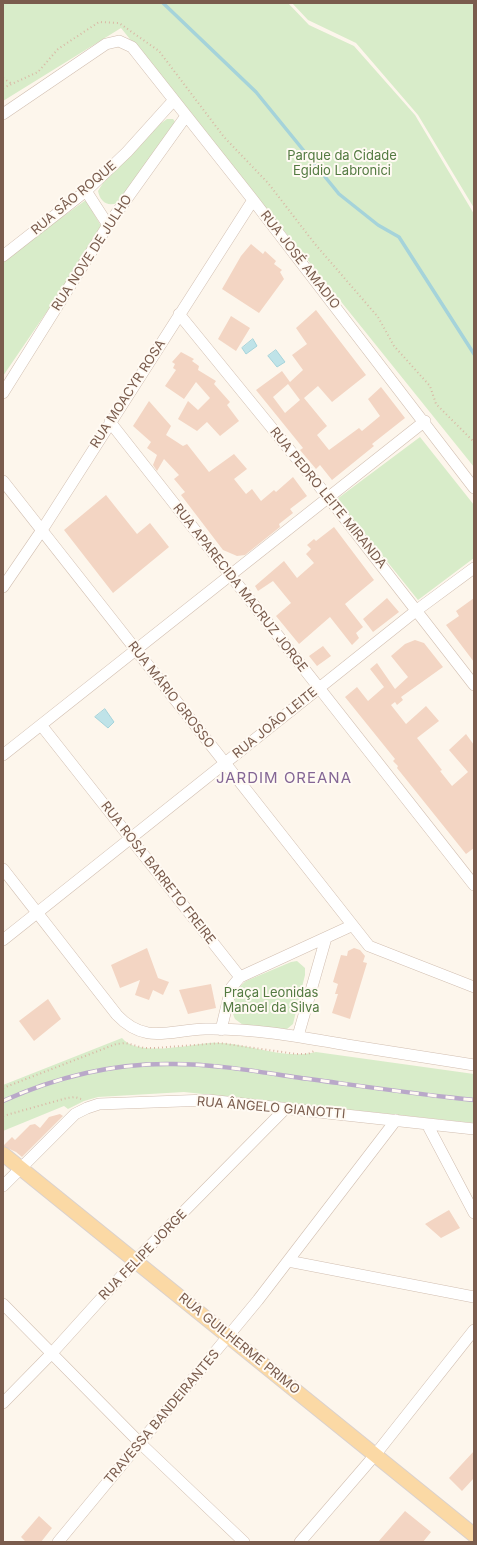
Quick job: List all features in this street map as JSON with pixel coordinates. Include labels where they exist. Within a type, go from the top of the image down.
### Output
[{"type":"main road","name":"RUA GUILHERME PRIMO","points":[[3,1154],[474,1535]]},
{"type":"street","name":"RUA JOSÉ AMADIO","points":[[6,113],[106,44],[118,41],[128,44],[136,52],[173,101],[253,200],[425,421],[474,488]]},
{"type":"street","name":"RUA SÃO ROQUE","points":[[3,256],[86,191],[127,152],[173,101]]},
{"type":"street","name":"RUA NOVE DE JULHO","points":[[3,393],[108,225],[186,116]]},
{"type":"street","points":[[86,191],[108,225]]},
{"type":"street","name":"RUA MOACYR ROSA","points":[[3,587],[42,530],[253,200]]},
{"type":"street","name":"RUA PEDRO LEITE MIRANDA","points":[[179,314],[328,497],[474,685]]},
{"type":"street","points":[[3,755],[425,421]]},
{"type":"street","name":"RUA APARECIDA MACRUZ JORGE","points":[[110,422],[474,885]]},
{"type":"street","name":"RUA MÁRIO GROSSO","points":[[3,481],[351,926],[369,946],[474,987]]},
{"type":"street","name":"RUA JOÃO LEITE","points":[[3,940],[318,688],[417,610],[474,568]]},
{"type":"street","name":"RUA ROSA BARRETO FREIRE","points":[[41,725],[240,977]]},
{"type":"street","points":[[3,869],[117,1015],[129,1026],[142,1033],[150,1034],[221,1030],[298,1036],[474,1065]]},
{"type":"street","points":[[221,1030],[231,988],[240,977],[351,926]]},
{"type":"street","points":[[298,1036],[326,938]]},
{"type":"street","name":"RUA ÂNGELO GIANOTTI","points":[[3,1186],[74,1114],[99,1104],[208,1100],[474,1129]]},
{"type":"street","name":"RUA FELIPE JORGE","points":[[3,1403],[52,1353],[135,1261],[285,1109]]},
{"type":"street","name":"TRAVESSA BANDEIRANTES","points":[[58,1542],[228,1336],[288,1261],[396,1120]]},
{"type":"street","points":[[427,1124],[474,1213]]},
{"type":"street","points":[[288,1261],[474,1297]]},
{"type":"street","points":[[3,1304],[140,1443],[244,1542]]},
{"type":"street","points":[[300,1542],[375,1455],[474,1330]]},
{"type":"path","points":[[3,78],[12,84],[3,88]]},
{"type":"path","points":[[315,244],[378,317],[394,346],[430,386],[436,404],[474,442]]},
{"type":"path","points":[[3,1088],[116,1044],[126,1043],[144,1048],[155,1048],[220,1043],[296,1054],[316,1052],[318,1040]]},
{"type":"path","points":[[3,1116],[75,1097],[84,1101],[87,1108]]},
{"type":"green space","name":"Parque da Cidade Egidio Labronici","points":[[3,3],[288,3],[309,25],[354,46],[415,115],[474,214],[474,467],[121,28],[3,101]]},
{"type":"green space","points":[[292,3],[474,3],[474,208],[418,115],[356,43],[308,20]]},
{"type":"green space","points":[[167,119],[173,119],[176,123],[117,203],[107,204],[104,202],[100,198],[98,191],[103,183],[160,124]]},
{"type":"green space","points":[[86,200],[101,226],[67,282],[3,376],[3,259]]},
{"type":"green space","points":[[420,437],[474,505],[474,558],[418,600],[337,499]]},
{"type":"green space","name":"Praça Leonidas Manoel da Silva","points":[[297,961],[305,968],[305,975],[293,1024],[287,1029],[243,1025],[235,1019],[232,1009],[234,998],[238,989],[246,981],[291,962]]},
{"type":"green space","points":[[122,1038],[129,1044],[139,1047],[163,1048],[223,1043],[276,1053],[303,1054],[316,1052],[474,1074],[474,1123],[184,1092],[98,1097],[84,1101],[68,1109],[64,1106],[3,1131],[3,1085]]},
{"type":"water","points":[[253,339],[257,346],[246,354],[242,348]]},
{"type":"water","points":[[276,350],[285,362],[277,367],[268,356]]},
{"type":"water","points":[[105,709],[114,722],[108,728],[95,717]]},
{"type":"building","points":[[251,244],[263,254],[265,251],[276,261],[274,264],[282,270],[280,272],[284,279],[259,313],[222,289],[241,256]]},
{"type":"building","points":[[316,310],[366,375],[332,402],[318,386],[304,398],[327,426],[317,435],[329,450],[359,428],[362,431],[380,416],[368,399],[381,387],[405,418],[372,444],[374,446],[332,480],[320,465],[316,469],[300,450],[303,448],[256,390],[282,371],[290,382],[303,370],[292,355],[307,344],[296,328]],"holes":[[[288,384],[300,400],[285,413],[273,397]]]},
{"type":"building","points":[[231,316],[250,328],[236,351],[218,339]]},
{"type":"building","points":[[181,352],[194,359],[192,361],[199,366],[198,370],[216,381],[214,384],[230,402],[227,405],[239,421],[220,436],[207,422],[197,431],[178,419],[188,401],[198,410],[210,398],[196,382],[184,399],[165,386],[176,370],[173,368],[175,364],[172,362]]},
{"type":"building","points":[[149,401],[171,426],[166,435],[183,446],[187,444],[209,472],[234,454],[247,469],[234,479],[246,494],[252,489],[261,501],[274,490],[276,492],[293,477],[307,496],[290,509],[293,513],[279,524],[280,527],[245,555],[237,556],[223,550],[181,495],[185,492],[174,479],[179,475],[164,459],[157,471],[153,465],[157,455],[147,448],[151,442],[133,426]]},
{"type":"building","points":[[106,495],[137,534],[150,523],[169,547],[113,593],[64,530]]},
{"type":"building","points":[[334,527],[374,580],[345,604],[363,627],[356,633],[359,638],[352,645],[330,617],[299,644],[276,616],[291,603],[273,581],[258,591],[255,586],[284,561],[297,578],[314,563],[306,554],[311,549],[307,545],[314,539],[316,541]]},
{"type":"building","points":[[387,598],[399,612],[373,632],[363,619]]},
{"type":"building","points":[[474,598],[474,662],[446,625],[459,616],[456,611]]},
{"type":"building","points":[[415,640],[424,643],[443,667],[401,697],[403,700],[397,705],[395,702],[391,705],[406,724],[426,706],[439,721],[417,738],[442,770],[440,771],[452,786],[468,772],[449,750],[466,734],[474,745],[474,848],[466,854],[397,768],[398,766],[393,761],[395,759],[345,697],[357,687],[368,701],[384,687],[370,669],[377,663],[395,689],[408,677],[391,656],[405,644]]},
{"type":"building","points":[[323,646],[331,656],[317,666],[309,656]]},
{"type":"building","points":[[147,948],[158,978],[169,982],[163,995],[153,990],[149,1000],[135,995],[140,980],[120,988],[111,965]]},
{"type":"building","points":[[354,948],[360,950],[365,956],[363,962],[367,963],[350,1019],[332,1013],[338,994],[335,994],[338,984],[333,982],[341,955],[347,956],[348,951]]},
{"type":"building","points":[[211,984],[216,1008],[188,1014],[179,990]]},
{"type":"building","points":[[48,999],[61,1019],[34,1041],[19,1021]]},
{"type":"building","points":[[60,1114],[63,1116],[22,1157],[16,1152],[3,1146],[12,1137],[15,1140],[30,1125],[35,1124],[40,1128],[49,1117]]},
{"type":"building","points":[[449,1210],[460,1228],[441,1238],[425,1224]]},
{"type":"building","points":[[474,1451],[474,1478],[462,1491],[449,1478]]},
{"type":"building","points":[[405,1511],[431,1532],[423,1542],[378,1542]]},
{"type":"building","points":[[39,1516],[52,1528],[41,1542],[26,1542],[21,1537]]},
{"type":"waterway","points":[[163,3],[256,92],[339,194],[378,225],[399,237],[474,354]]},
{"type":"railway","points":[[3,1101],[23,1092],[65,1078],[108,1069],[151,1064],[204,1065],[234,1068],[474,1100]]},
{"type":"district","name":"JARDIM OREANA","points":[[284,778]]}]
